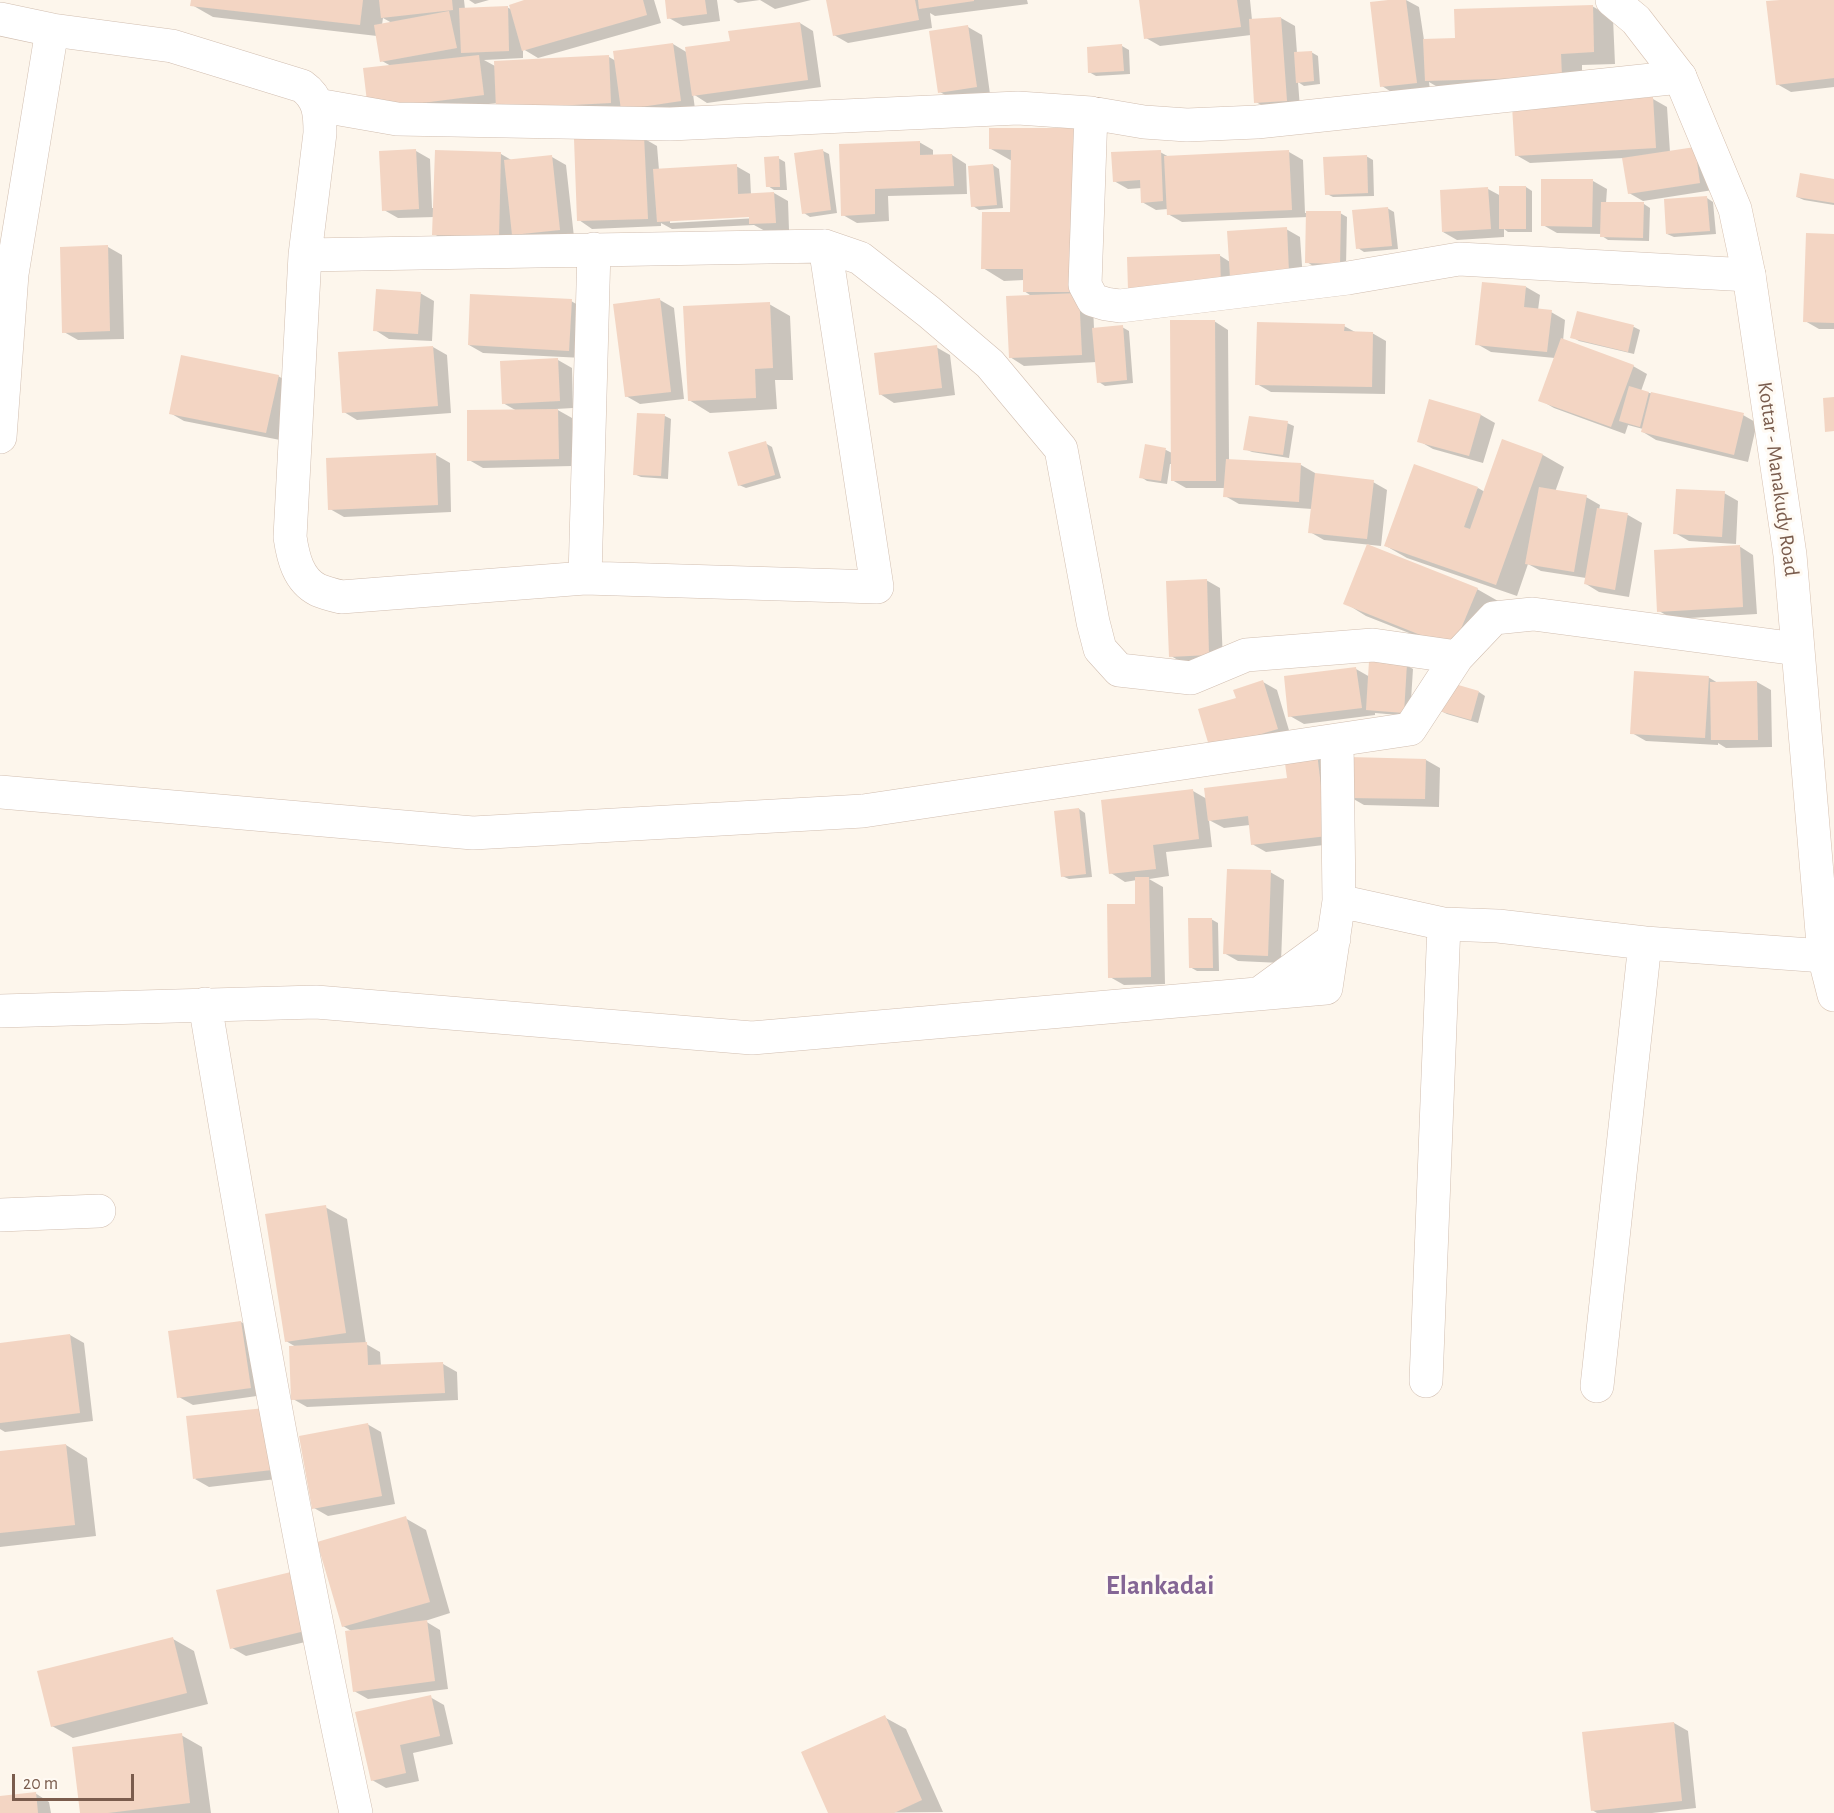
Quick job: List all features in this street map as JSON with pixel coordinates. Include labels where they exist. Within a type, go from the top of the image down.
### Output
[{"type":"street","name":"Kottar - Manakudy Road","points":[[1612,0],[1636,20],[1680,77],[1735,209],[1749,275],[1790,555],[1824,956],[1834,995]]},
{"type":"street","points":[[0,19],[52,30],[172,46],[302,86],[311,93],[320,118],[320,133],[305,255],[290,537],[293,556],[302,577],[317,590],[341,597],[585,578],[877,587],[825,246]]},
{"type":"street","points":[[0,437],[12,274],[52,30]]},
{"type":"street","points":[[317,105],[397,118],[631,124],[1018,108],[1091,113],[1144,122],[1187,125],[1257,122],[1680,77]]},
{"type":"street","points":[[1091,113],[1085,285],[1093,300],[1106,304],[1120,306],[1336,279],[1459,259],[1749,275]]},
{"type":"street","points":[[305,255],[825,246],[860,258],[938,319],[990,364],[1060,449],[1097,640],[1100,649],[1119,670],[1191,678],[1246,655],[1373,645],[1457,657]]},
{"type":"street","points":[[585,578],[594,249]]},
{"type":"street","points":[[0,792],[473,832],[863,811],[1410,729],[1457,657],[1494,618],[1533,614],[1797,649]]},
{"type":"street","points":[[0,1011],[316,1002],[752,1038],[1326,988],[1339,901],[1337,740]]},
{"type":"street","points":[[1339,901],[1444,924],[1498,926],[1645,943],[1824,956]]},
{"type":"street","points":[[1426,1381],[1444,924]]},
{"type":"street","points":[[1597,1386],[1645,943]]},
{"type":"street","points":[[205,1004],[252,1285],[356,1813]]},
{"type":"street","points":[[0,1215],[99,1211]]},
{"type":"building","points":[[191,0],[363,0],[360,25],[190,6]]},
{"type":"building","points":[[379,0],[452,0],[453,10],[381,18]]},
{"type":"building","points":[[524,0],[643,0],[647,15],[522,51],[509,5]]},
{"type":"building","points":[[665,0],[705,0],[707,14],[667,19]]},
{"type":"building","points":[[826,0],[915,0],[919,20],[833,36]]},
{"type":"building","points":[[918,0],[974,0],[974,1],[919,9]]},
{"type":"building","points":[[1139,0],[1237,0],[1241,27],[1144,39]]},
{"type":"building","points":[[1406,0],[1417,83],[1380,87],[1370,2]]},
{"type":"building","points":[[1834,0],[1834,78],[1776,85],[1766,1]]},
{"type":"building","points":[[1593,5],[1594,52],[1561,54],[1562,77],[1425,81],[1423,39],[1455,38],[1454,9]]},
{"type":"building","points":[[508,6],[509,51],[461,53],[459,8]]},
{"type":"building","points":[[449,11],[457,48],[380,62],[374,25]]},
{"type":"building","points":[[1281,17],[1287,101],[1254,103],[1249,19]]},
{"type":"building","points":[[800,22],[808,80],[692,96],[685,47],[730,41],[728,31]]},
{"type":"building","points":[[968,25],[977,87],[938,93],[929,31]]},
{"type":"building","points":[[673,43],[681,101],[621,110],[613,51]]},
{"type":"building","points":[[1122,44],[1124,71],[1088,73],[1087,47]]},
{"type":"building","points":[[1312,51],[1314,81],[1296,83],[1294,52]]},
{"type":"building","points":[[479,55],[484,95],[368,110],[363,68]]},
{"type":"building","points":[[609,55],[611,103],[496,109],[494,61]]},
{"type":"building","points":[[1653,97],[1656,148],[1515,156],[1512,106]]},
{"type":"building","points":[[989,128],[1074,128],[1072,292],[1023,292],[1023,269],[981,269],[982,212],[1010,212],[1011,150],[989,149]]},
{"type":"building","points":[[644,136],[648,219],[577,221],[574,139]]},
{"type":"building","points":[[920,141],[920,155],[952,154],[954,186],[875,189],[875,214],[841,216],[839,144]]},
{"type":"building","points":[[1695,147],[1700,183],[1628,194],[1622,158]]},
{"type":"building","points":[[416,149],[419,209],[382,211],[379,151]]},
{"type":"building","points":[[823,149],[831,210],[802,214],[794,153]]},
{"type":"building","points":[[435,150],[501,152],[499,237],[432,235]]},
{"type":"building","points":[[1161,150],[1163,201],[1141,203],[1140,180],[1113,182],[1111,152]]},
{"type":"building","points":[[1289,150],[1292,210],[1167,215],[1164,156]]},
{"type":"building","points":[[552,155],[560,230],[512,235],[504,160]]},
{"type":"building","points":[[1367,155],[1368,193],[1325,195],[1323,157]]},
{"type":"building","points":[[779,156],[780,187],[766,187],[764,157]]},
{"type":"building","points":[[737,164],[738,194],[774,192],[776,223],[749,224],[749,217],[657,222],[653,169]]},
{"type":"building","points":[[993,164],[997,205],[971,207],[968,166]]},
{"type":"building","points":[[1800,173],[1834,179],[1834,203],[1796,197]]},
{"type":"building","points":[[1541,179],[1593,179],[1592,227],[1541,226]]},
{"type":"building","points":[[1499,186],[1526,186],[1526,229],[1499,229]]},
{"type":"building","points":[[1488,187],[1491,229],[1442,232],[1440,190]]},
{"type":"building","points":[[1707,196],[1710,231],[1666,234],[1664,199]]},
{"type":"building","points":[[1601,202],[1644,202],[1643,238],[1600,237]]},
{"type":"building","points":[[1388,207],[1392,246],[1356,249],[1352,210]]},
{"type":"building","points":[[1306,211],[1341,211],[1340,264],[1305,263]]},
{"type":"building","points":[[1287,227],[1289,273],[1230,277],[1227,231]]},
{"type":"building","points":[[1806,233],[1834,234],[1834,323],[1803,322]]},
{"type":"building","points":[[108,245],[110,331],[62,333],[60,247]]},
{"type":"building","points":[[1220,254],[1221,286],[1128,290],[1127,257]]},
{"type":"building","points":[[1482,282],[1526,286],[1524,307],[1552,310],[1547,352],[1475,345]]},
{"type":"building","points":[[376,289],[421,292],[418,334],[373,331]]},
{"type":"building","points":[[1079,293],[1082,355],[1009,358],[1006,296]]},
{"type":"building","points":[[470,294],[572,299],[569,351],[468,345]]},
{"type":"building","points":[[660,298],[671,392],[625,397],[613,304]]},
{"type":"building","points":[[770,302],[773,368],[755,369],[756,398],[688,401],[683,306]]},
{"type":"building","points":[[1577,311],[1634,325],[1628,352],[1570,338]]},
{"type":"building","points":[[1170,320],[1215,320],[1216,481],[1171,481]]},
{"type":"building","points":[[1257,322],[1345,324],[1344,331],[1373,332],[1372,387],[1255,385]]},
{"type":"building","points":[[1123,325],[1127,380],[1097,383],[1092,328]]},
{"type":"building","points":[[1561,338],[1634,365],[1611,427],[1538,401]]},
{"type":"building","points":[[937,345],[942,388],[879,395],[874,353]]},
{"type":"building","points":[[433,346],[438,406],[342,413],[338,352]]},
{"type":"building","points":[[181,355],[279,375],[266,433],[169,414]]},
{"type":"building","points":[[558,358],[560,401],[502,404],[500,361]]},
{"type":"building","points":[[1629,386],[1649,392],[1640,427],[1619,421]]},
{"type":"building","points":[[1651,392],[1744,413],[1734,455],[1641,432]]},
{"type":"building","points":[[1834,397],[1834,431],[1825,432],[1823,398]]},
{"type":"building","points":[[1429,399],[1481,414],[1469,456],[1417,442]]},
{"type":"building","points":[[558,409],[559,459],[467,461],[467,410]]},
{"type":"building","points":[[637,413],[665,414],[661,476],[633,475]]},
{"type":"building","points":[[1249,416],[1288,421],[1283,455],[1243,450]]},
{"type":"building","points":[[1502,439],[1543,454],[1496,585],[1384,546],[1414,464],[1478,487],[1464,527],[1470,529]]},
{"type":"building","points":[[766,441],[775,475],[738,486],[728,452]]},
{"type":"building","points":[[1145,444],[1166,448],[1161,481],[1139,478]]},
{"type":"building","points":[[436,453],[438,505],[328,510],[326,458]]},
{"type":"building","points":[[1226,459],[1301,463],[1299,502],[1223,497]]},
{"type":"building","points":[[1315,473],[1374,480],[1367,539],[1308,533]]},
{"type":"building","points":[[1539,487],[1587,495],[1574,572],[1525,564]]},
{"type":"building","points":[[1676,489],[1725,491],[1722,537],[1673,534]]},
{"type":"building","points":[[1597,508],[1628,513],[1615,590],[1584,584]]},
{"type":"building","points":[[1367,544],[1478,588],[1453,648],[1343,604]]},
{"type":"building","points":[[1740,545],[1743,607],[1657,612],[1654,550]]},
{"type":"building","points":[[1207,579],[1209,655],[1169,657],[1166,581]]},
{"type":"building","points":[[1369,661],[1407,663],[1404,713],[1366,710]]},
{"type":"building","points":[[1356,667],[1362,708],[1288,717],[1284,676]]},
{"type":"building","points":[[1634,671],[1709,676],[1705,738],[1630,734]]},
{"type":"building","points":[[1263,680],[1278,729],[1210,749],[1198,709],[1236,698],[1233,690]]},
{"type":"building","points":[[1757,681],[1758,740],[1711,740],[1710,682]]},
{"type":"building","points":[[1448,682],[1479,691],[1471,720],[1439,711]]},
{"type":"building","points":[[1317,753],[1327,836],[1251,845],[1248,816],[1208,821],[1204,788],[1287,778],[1284,756]]},
{"type":"building","points":[[1349,757],[1426,759],[1425,799],[1348,798]]},
{"type":"building","points":[[1193,789],[1199,839],[1153,845],[1156,869],[1109,874],[1101,800]]},
{"type":"building","points":[[1079,808],[1086,874],[1061,877],[1054,811]]},
{"type":"building","points":[[1227,869],[1271,870],[1268,956],[1223,954]]},
{"type":"building","points":[[1135,877],[1149,877],[1151,977],[1108,978],[1107,904],[1135,904]]},
{"type":"building","points":[[1188,918],[1212,918],[1213,968],[1189,968]]},
{"type":"building","points":[[326,1205],[346,1333],[285,1342],[265,1214]]},
{"type":"building","points":[[241,1321],[251,1388],[177,1398],[168,1331]]},
{"type":"building","points":[[70,1334],[80,1413],[0,1423],[0,1343]]},
{"type":"building","points":[[367,1342],[368,1365],[443,1362],[445,1393],[291,1400],[289,1346]]},
{"type":"building","points":[[265,1408],[272,1470],[193,1479],[186,1416]]},
{"type":"building","points":[[368,1423],[382,1496],[312,1509],[299,1436]]},
{"type":"building","points":[[66,1444],[75,1525],[0,1533],[0,1451]]},
{"type":"building","points":[[406,1516],[430,1602],[342,1627],[317,1542]]},
{"type":"building","points":[[291,1572],[305,1631],[230,1649],[216,1590]]},
{"type":"building","points":[[427,1620],[435,1681],[353,1692],[345,1631]]},
{"type":"building","points":[[173,1637],[187,1693],[51,1727],[37,1671]]},
{"type":"building","points":[[431,1695],[440,1736],[400,1745],[406,1773],[371,1781],[355,1712]]},
{"type":"building","points":[[885,1715],[922,1800],[894,1813],[828,1813],[801,1752]]},
{"type":"building","points":[[1674,1722],[1682,1801],[1591,1811],[1582,1732]]},
{"type":"building","points":[[182,1733],[190,1803],[108,1813],[80,1813],[72,1747]]},
{"type":"building","points":[[36,1792],[38,1813],[0,1813],[0,1796]]},
{"type":"district","name":"Elankadai","points":[[1160,1586]]}]
